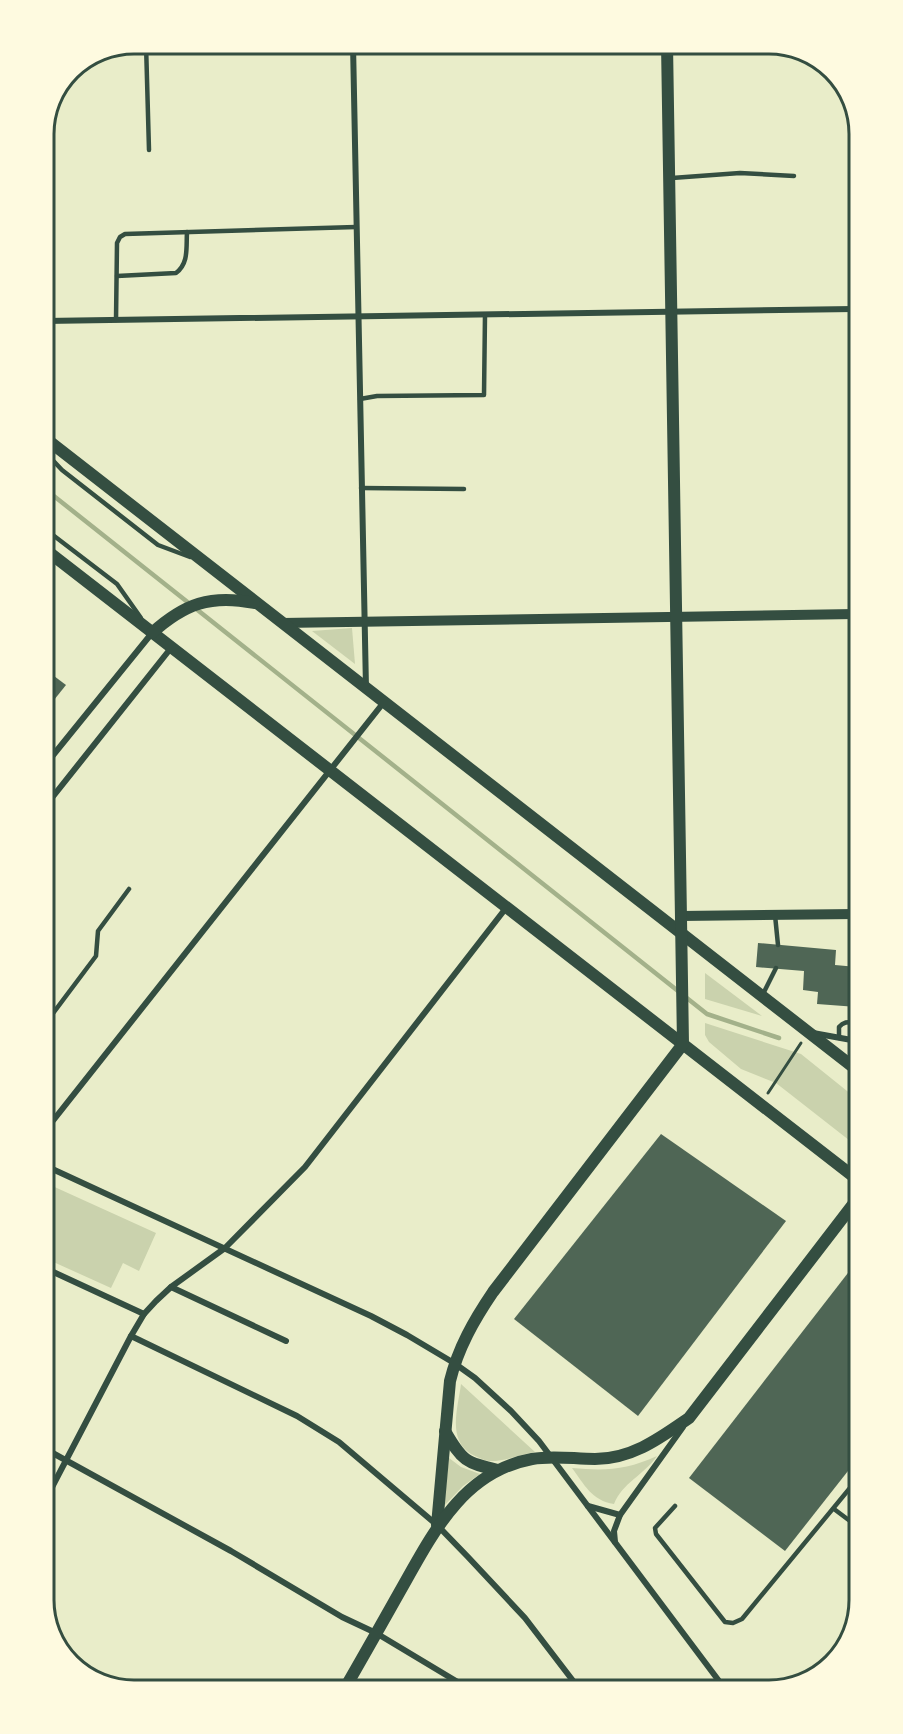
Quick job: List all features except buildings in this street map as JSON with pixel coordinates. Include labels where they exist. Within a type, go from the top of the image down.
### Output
[{"type":"main road","points":[[437,1525],[447,1398],[454,1362],[477,1315],[683,1044],[667,54]]},
{"type":"main road","points":[[54,445],[849,1064]]},
{"type":"main road","points":[[54,556],[155,629],[171,648],[849,1173]]},
{"type":"main road","points":[[155,629],[182,609],[208,600],[236,599],[258,604]]},
{"type":"main road","points":[[350,1680],[437,1525],[471,1489],[498,1470],[516,1463],[551,1457],[596,1459],[626,1455],[653,1442],[689,1418],[849,1210]]},
{"type":"main road","points":[[445,1431],[465,1460],[498,1470]]},
{"type":"street","points":[[353,54],[366,688]]},
{"type":"street","points":[[54,321],[849,309]]},
{"type":"street","points":[[282,623],[849,614]]},
{"type":"street","points":[[54,754],[155,629]]},
{"type":"street","points":[[54,795],[171,648]]},
{"type":"street","points":[[54,1119],[384,702]]},
{"type":"street","points":[[54,1483],[144,1314],[171,1287],[225,1248],[305,1167],[506,908]]},
{"type":"street","points":[[681,916],[849,914]]},
{"type":"street","points":[[808,1032],[849,1040]]},
{"type":"street","points":[[54,1170],[371,1316],[454,1362],[511,1411],[551,1457],[719,1680]]},
{"type":"street","points":[[54,1272],[144,1314]]},
{"type":"street","points":[[171,1287],[286,1341]]},
{"type":"street","points":[[131,1336],[317,1427],[339,1442],[437,1525],[525,1618],[572,1680]]},
{"type":"street","points":[[615,1542],[614,1531],[620,1515],[689,1418]]},
{"type":"street","points":[[54,1453],[231,1551],[342,1617],[376,1633],[454,1680]]},
{"type":"street","points":[[588,1506],[620,1515]]},
{"type":"lane","points":[[146,54],[149,150]]},
{"type":"lane","points":[[669,178],[740,173],[794,176]]},
{"type":"lane","points":[[116,320],[117,243],[125,234],[356,227]]},
{"type":"lane","points":[[117,276],[176,273],[183,268],[186,261],[187,232]]},
{"type":"lane","points":[[360,399],[377,396],[484,395],[485,315]]},
{"type":"lane","points":[[54,462],[158,545],[207,564]]},
{"type":"lane","points":[[361,488],[464,489]]},
{"type":"lane","points":[[54,536],[117,584],[155,629]]},
{"type":"lane","points":[[54,1012],[96,956],[98,931],[129,889]]},
{"type":"lane","points":[[775,915],[778,945]]},
{"type":"lane","points":[[762,996],[776,968]]},
{"type":"lane","points":[[839,1038],[839,1027],[849,1022]]},
{"type":"lane","points":[[675,1506],[656,1528],[656,1533],[725,1622],[734,1623],[742,1619],[849,1490]]},
{"type":"lane","points":[[834,1509],[849,1520]]},
{"type":"path","points":[[760,1104],[808,1032]]},
{"type":"green space","points":[[352,628],[355,664],[312,631]]},
{"type":"green space","points":[[705,973],[762,1016],[705,999]]},
{"type":"green space","points":[[705,1023],[801,1054],[849,1093],[849,1140],[776,1083],[741,1069],[709,1042],[705,1035]]},
{"type":"green space","points":[[54,1187],[156,1233],[139,1271],[123,1263],[111,1288],[54,1262]]},
{"type":"green space","points":[[461,1384],[535,1452],[489,1461],[471,1454],[464,1448],[456,1432]]},
{"type":"green space","points":[[657,1456],[622,1490],[614,1504],[594,1496],[572,1468],[616,1468]]},
{"type":"green space","points":[[449,1458],[461,1467],[480,1474],[463,1486],[444,1506]]},
{"type":"waterway","points":[[54,496],[707,1014],[779,1038]]}]
